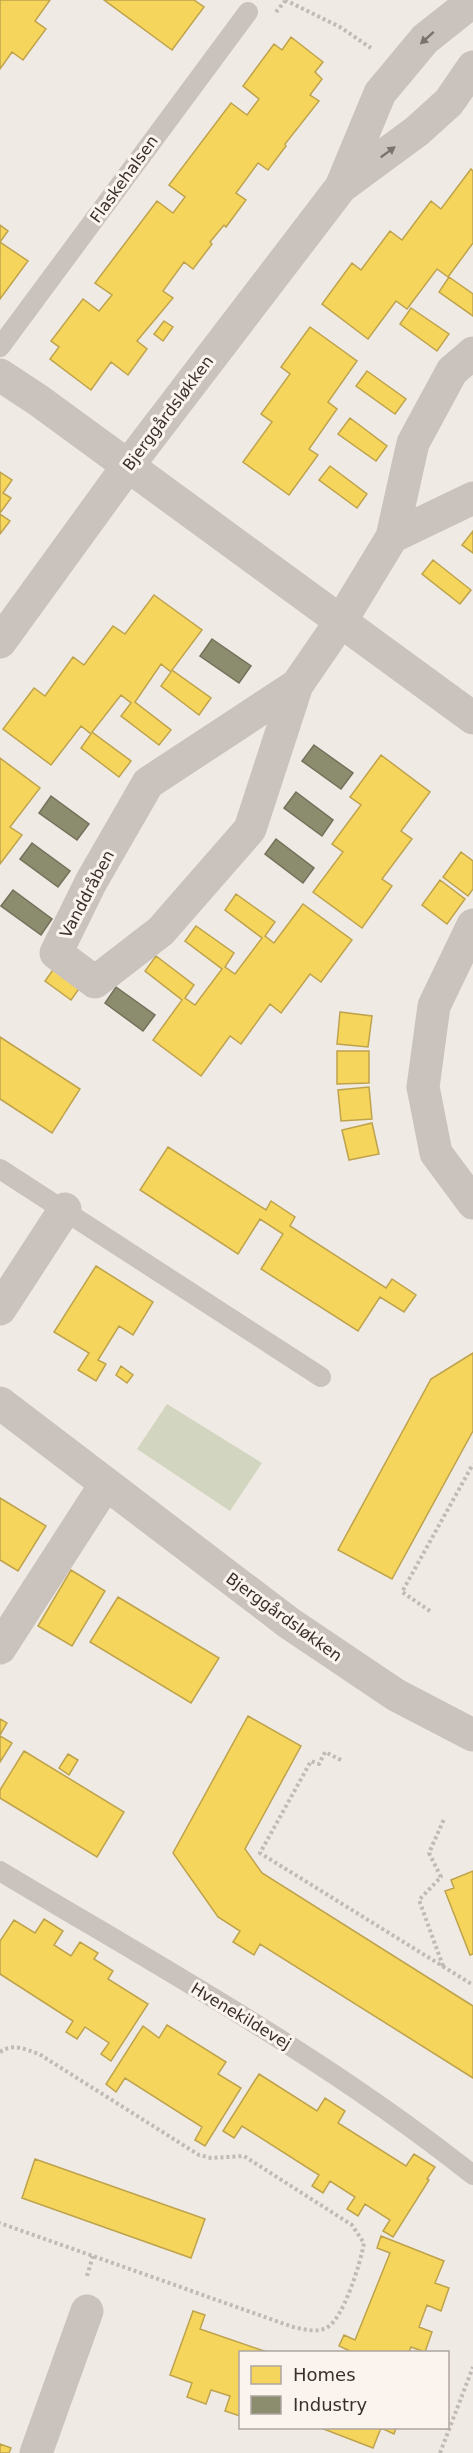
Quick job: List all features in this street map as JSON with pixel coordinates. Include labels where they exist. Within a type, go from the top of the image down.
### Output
[{"type":"street","name":"Bjerggårdsløkken","points":[[0,642],[127,467],[341,187],[380,93],[425,39],[473,2]]},
{"type":"street","name":"Bjerggårdsløkken","points":[[341,187],[417,131],[449,102],[473,67]]},
{"type":"street","name":"Vanddråben","points":[[297,685],[148,783],[92,882],[56,952],[95,982],[160,931],[250,829],[297,685],[341,621],[392,537],[413,444],[452,371],[473,353]]},
{"type":"street","points":[[0,375],[38,400],[473,718]]},
{"type":"street","points":[[392,537],[473,498]]},
{"type":"street","points":[[473,925],[434,1006],[423,1087],[436,1153],[473,1203]]},
{"type":"street","points":[[0,1310],[65,1209]]},
{"type":"street","name":"Bjerggårdsløkken","points":[[0,1403],[289,1623],[396,1695],[473,1734]]},
{"type":"street","points":[[0,1648],[105,1485]]},
{"type":"street","points":[[36,2453],[87,2311]]},
{"type":"lane","name":"Flaskehalsen","points":[[0,347],[248,12]]},
{"type":"lane","points":[[0,1169],[321,1377]]},
{"type":"lane","name":"Hvenekildevej","points":[[0,1871],[275,2036],[412,2127],[473,2175]]},
{"type":"path","points":[[430,1611],[402,1592],[473,1464]]},
{"type":"path","points":[[341,1760],[325,1752],[319,1764],[311,1761],[260,1853],[473,1985]]},
{"type":"path","points":[[444,1819],[429,1852],[441,1877],[419,1900],[444,1967]]},
{"type":"path","points":[[0,2052],[7,2047],[20,2047],[39,2054],[199,2155],[211,2158],[244,2156],[352,2225],[364,2242],[362,2257],[338,2317],[328,2328],[314,2331],[293,2327],[0,2223]]},
{"type":"path","points":[[440,2453],[473,2367]]},
{"type":"green space","points":[[167,1404],[262,1463],[230,1511],[137,1449]]},
{"type":"building: Homes","points":[[0,0],[50,0],[35,21],[46,29],[23,60],[12,52],[0,69]]},
{"type":"building: Homes","points":[[104,0],[194,0],[204,7],[172,50]]},
{"type":"building: Homes","points":[[291,37],[323,62],[315,72],[322,79],[310,95],[319,101],[268,170],[258,163],[236,193],[246,200],[226,227],[224,225],[210,242],[212,244],[193,269],[184,262],[163,291],[173,298],[137,341],[147,349],[128,375],[111,362],[91,390],[50,359],[59,347],[51,341],[83,299],[99,311],[112,295],[95,283],[157,201],[173,213],[185,197],[169,185],[231,103],[247,115],[259,99],[243,86],[274,44],[282,50]]},
{"type":"building: Homes","points":[[471,169],[473,171],[473,243],[448,277],[437,269],[407,309],[396,301],[368,339],[322,304],[352,263],[361,270],[390,231],[402,240],[431,201],[441,209]]},
{"type":"building: Homes","points":[[0,225],[8,231],[0,242]]},
{"type":"building: Homes","points":[[0,242],[28,261],[0,299]]},
{"type":"building: Homes","points":[[449,277],[473,294],[473,316],[439,292]]},
{"type":"building: Homes","points":[[411,308],[449,334],[437,351],[400,324]]},
{"type":"building: Homes","points":[[164,321],[173,327],[163,341],[154,334]]},
{"type":"building: Homes","points":[[310,327],[357,361],[328,402],[337,409],[309,449],[318,455],[289,495],[243,462],[272,422],[261,414],[290,374],[281,367]]},
{"type":"building: Homes","points":[[367,371],[406,399],[395,414],[356,386]]},
{"type":"building: Homes","points":[[350,418],[387,446],[376,461],[338,434]]},
{"type":"building: Homes","points":[[330,466],[367,494],[357,508],[319,480]]},
{"type":"building: Homes","points":[[0,472],[12,480],[3,493],[11,498],[0,513]]},
{"type":"building: Homes","points":[[0,514],[10,521],[0,534]]},
{"type":"building: Homes","points":[[473,531],[473,553],[462,545]]},
{"type":"building: Homes","points":[[433,560],[471,590],[460,604],[422,574]]},
{"type":"building: Homes","points":[[154,595],[202,630],[172,670],[211,698],[199,715],[161,686],[171,672],[161,664],[135,702],[171,730],[159,745],[121,716],[131,703],[121,695],[92,732],[131,761],[119,777],[81,748],[91,734],[81,726],[51,765],[3,729],[34,688],[45,696],[73,657],[84,665],[113,626],[125,634]]},
{"type":"building: Homes","points":[[381,755],[430,792],[401,831],[412,839],[382,879],[392,886],[362,928],[313,892],[343,852],[332,844],[361,805],[350,797]]},
{"type":"building: Homes","points":[[0,758],[40,788],[10,827],[22,835],[0,864]]},
{"type":"building: Homes","points":[[461,852],[473,861],[473,889],[468,896],[443,877]]},
{"type":"building: Homes","points":[[440,880],[465,899],[447,924],[422,905]]},
{"type":"building: Homes","points":[[236,894],[275,922],[265,936],[274,943],[303,904],[352,940],[321,982],[310,974],[281,1013],[270,1004],[241,1044],[230,1036],[201,1076],[153,1040],[182,1000],[145,971],[156,956],[194,985],[185,998],[195,1005],[222,969],[185,941],[196,926],[234,953],[225,967],[235,974],[262,938],[225,910]]},
{"type":"building: Homes","points":[[55,967],[81,986],[71,1000],[45,981]]},
{"type":"building: Homes","points":[[340,1012],[372,1016],[368,1047],[337,1044]]},
{"type":"building: Homes","points":[[0,1037],[80,1089],[52,1133],[0,1099]]},
{"type":"building: Homes","points":[[337,1051],[369,1051],[369,1083],[337,1084]]},
{"type":"building: Homes","points":[[369,1087],[372,1119],[341,1121],[338,1090]]},
{"type":"building: Homes","points":[[372,1123],[379,1154],[349,1160],[342,1130]]},
{"type":"building: Homes","points":[[168,1147],[266,1210],[271,1201],[295,1217],[290,1226],[386,1288],[392,1279],[416,1295],[404,1312],[380,1297],[358,1331],[261,1269],[283,1234],[260,1219],[238,1254],[140,1190]]},
{"type":"building: Homes","points":[[96,1266],[153,1302],[133,1335],[119,1326],[98,1360],[106,1364],[96,1381],[78,1370],[89,1353],[54,1332]]},
{"type":"building: Homes","points":[[473,1353],[473,1431],[392,1579],[338,1550],[431,1379]]},
{"type":"building: Homes","points":[[121,1366],[133,1375],[127,1383],[116,1375]]},
{"type":"building: Homes","points":[[0,1498],[46,1526],[18,1571],[0,1560]]},
{"type":"building: Homes","points":[[71,1570],[105,1591],[72,1646],[38,1626]]},
{"type":"building: Homes","points":[[118,1597],[219,1658],[191,1703],[90,1642]]},
{"type":"building: Homes","points":[[248,1716],[301,1746],[245,1849],[262,1873],[473,2006],[473,2078],[260,1944],[254,1955],[233,1942],[240,1931],[218,1917],[173,1853]]},
{"type":"building: Homes","points":[[0,1719],[7,1723],[0,1735]]},
{"type":"building: Homes","points":[[0,1736],[12,1743],[0,1762]]},
{"type":"building: Homes","points":[[24,1751],[124,1812],[97,1857],[0,1798],[0,1790]]},
{"type":"building: Homes","points":[[68,1754],[78,1760],[69,1775],[59,1768]]},
{"type":"building: Homes","points":[[473,1871],[473,1954],[470,1955],[445,1891],[454,1888],[451,1880]]},
{"type":"building: Homes","points":[[44,1919],[63,1931],[54,1945],[71,1956],[80,1942],[98,1953],[94,1959],[113,1971],[108,1979],[148,2004],[111,2061],[101,2054],[109,2043],[85,2027],[77,2039],[66,2032],[73,2021],[0,1974],[0,1941],[14,1920],[35,1933]]},
{"type":"building: Homes","points":[[167,2025],[226,2062],[218,2074],[241,2088],[205,2146],[195,2140],[202,2127],[125,2078],[116,2092],[106,2084],[143,2026],[159,2038]]},
{"type":"building: Homes","points":[[259,2074],[317,2111],[325,2098],[345,2111],[338,2123],[406,2166],[414,2154],[435,2167],[393,2237],[383,2231],[390,2220],[365,2204],[358,2216],[347,2209],[355,2197],[330,2181],[323,2193],[312,2186],[319,2175],[242,2126],[234,2138],[223,2131]]},
{"type":"building: Homes","points":[[35,2159],[205,2219],[191,2258],[22,2198]]},
{"type":"building: Homes","points":[[381,2236],[444,2261],[435,2283],[449,2288],[441,2311],[427,2305],[419,2327],[432,2332],[425,2351],[411,2347],[409,2351],[350,2351],[339,2346],[344,2335],[355,2340],[390,2253],[377,2248]]},
{"type":"building: Homes","points":[[193,2311],[205,2315],[200,2329],[264,2351],[239,2351],[239,2416],[225,2411],[230,2396],[211,2390],[206,2404],[187,2397],[192,2383],[170,2375]]},
{"type":"building: Homes","points":[[324,2429],[381,2429],[373,2448]]},
{"type":"building: Homes","points":[[383,2429],[396,2429],[394,2434]]},
{"type":"building: Homes","points":[[0,2444],[11,2448],[9,2453],[0,2453]]},
{"type":"building: Industry","points":[[212,639],[251,666],[239,683],[200,656]]},
{"type":"building: Industry","points":[[314,745],[353,773],[341,789],[302,761]]},
{"type":"building: Industry","points":[[296,792],[333,820],[322,836],[284,808]]},
{"type":"building: Industry","points":[[51,796],[89,824],[77,840],[39,813]]},
{"type":"building: Industry","points":[[276,839],[314,868],[303,883],[265,854]]},
{"type":"building: Industry","points":[[32,843],[70,871],[58,887],[20,859]]},
{"type":"building: Industry","points":[[13,890],[52,919],[41,935],[1,906]]},
{"type":"building: Industry","points":[[116,987],[155,1015],[143,1031],[105,1003]]}]
